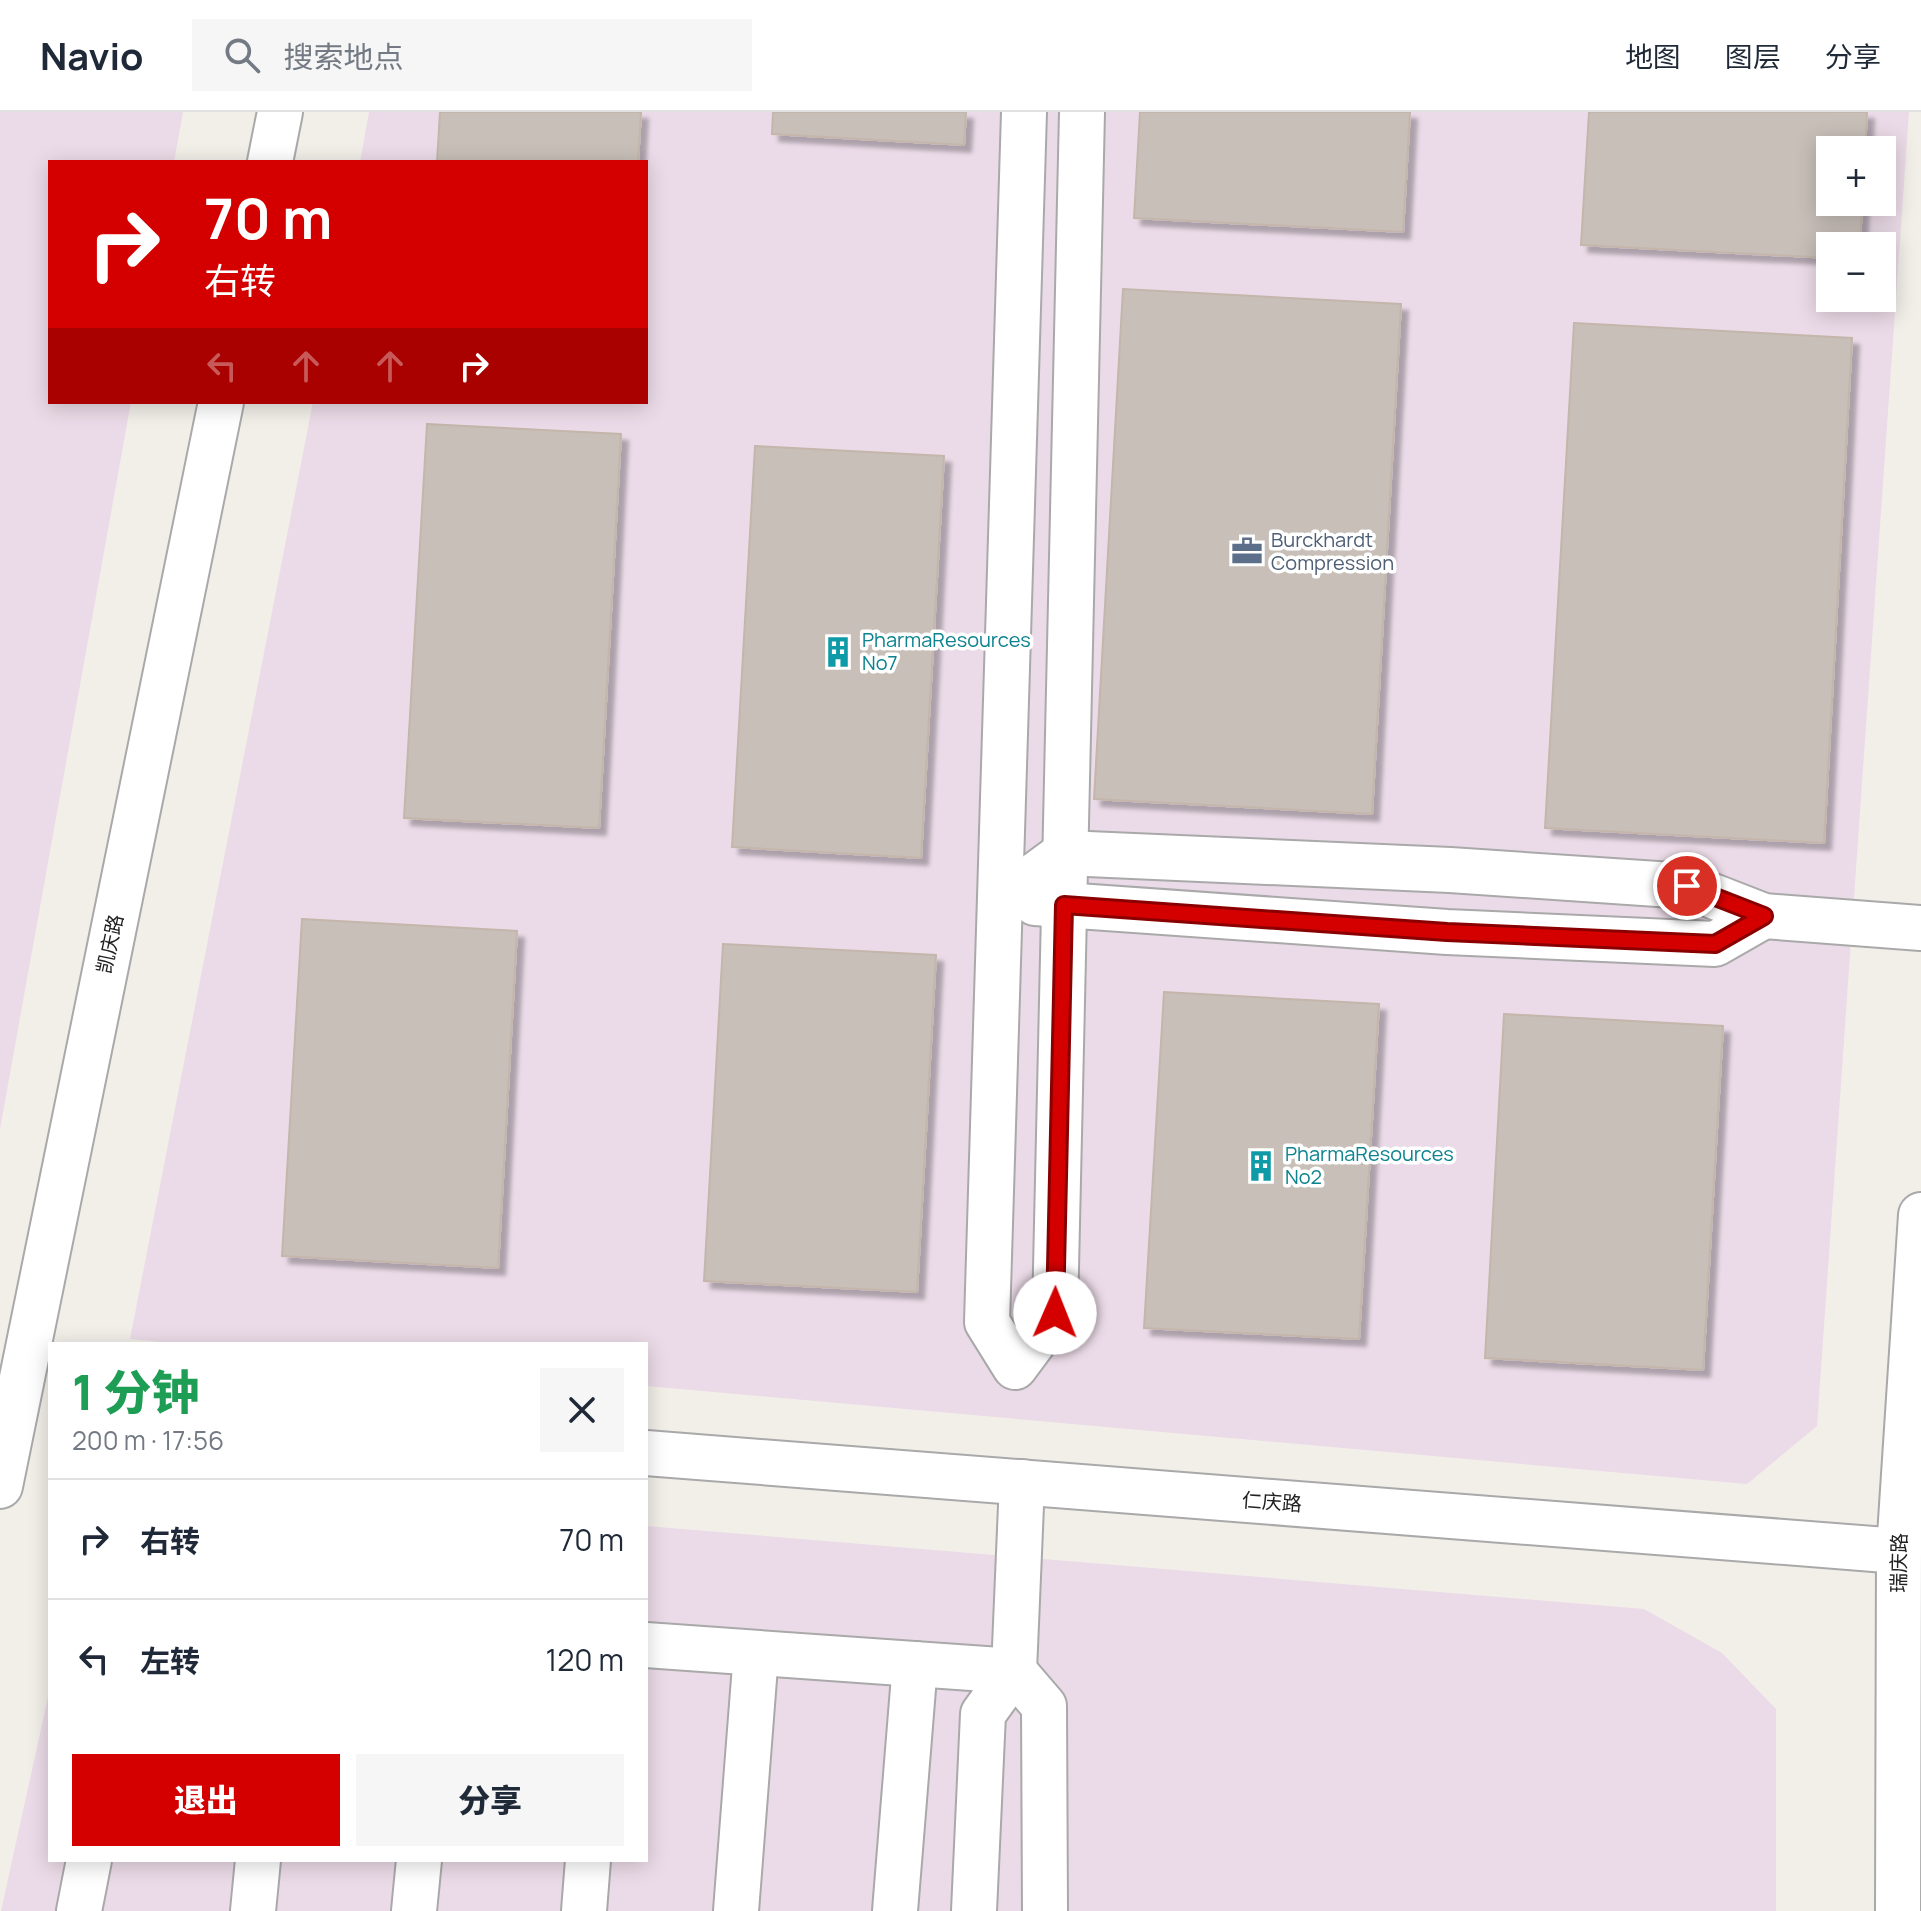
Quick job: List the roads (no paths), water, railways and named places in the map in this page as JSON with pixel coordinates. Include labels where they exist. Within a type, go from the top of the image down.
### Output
[{"type":"street","points":[[270,160],[280,112]]},
{"type":"street","points":[[1024,112],[987,1322],[1015,1367],[1055,1313],[1082,112]]},
{"type":"street","name":"凯庆路","points":[[0,1486],[22,1404],[221,404]]},
{"type":"street","points":[[1000,901],[1065,853],[1450,870],[1687,886],[1764,916],[1921,928]]},
{"type":"street","points":[[1000,901],[1447,932],[1715,944],[1764,916]]},
{"type":"street","name":"瑞庆路","points":[[1898,1911],[1910,1802],[1899,1551],[1921,1215]]},
{"type":"street","name":"仁庆路","points":[[648,1453],[1899,1551]]},
{"type":"street","points":[[974,1911],[983,1714],[1014,1671],[1022,1482]]},
{"type":"street","points":[[648,1645],[1014,1671],[1044,1706],[1045,1911]]},
{"type":"street","points":[[736,1911],[756,1653]]},
{"type":"street","points":[[895,1911],[915,1664]]},
{"type":"street","points":[[79,1911],[89,1862]]},
{"type":"street","points":[[253,1911],[258,1862]]},
{"type":"street","points":[[414,1911],[419,1862]]},
{"type":"street","points":[[584,1911],[588,1862]]},
{"type":"place","name":"Burckhardt Compression","points":[[1247,551]]},
{"type":"place","name":"PharmaResources No7","points":[[838,652]]},
{"type":"place","name":"PharmaResources No2","points":[[1261,1166]]}]
